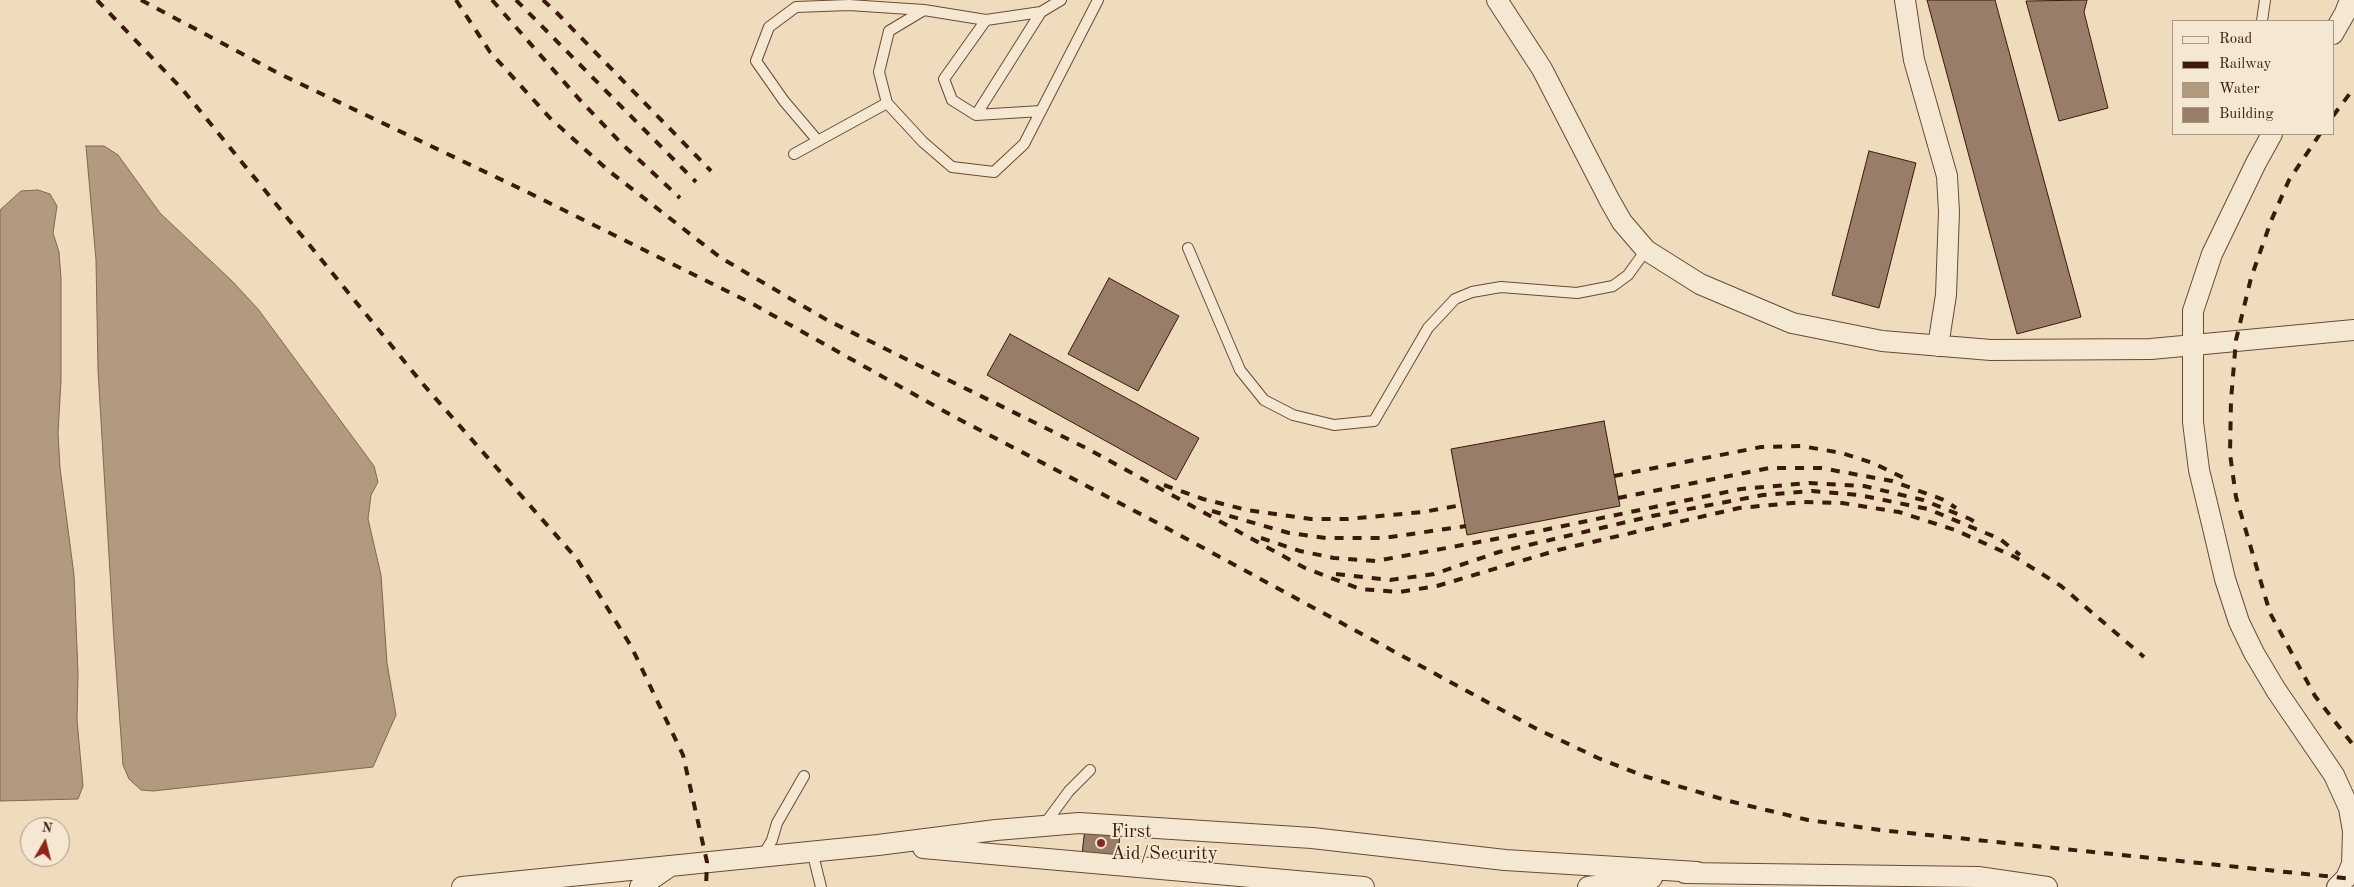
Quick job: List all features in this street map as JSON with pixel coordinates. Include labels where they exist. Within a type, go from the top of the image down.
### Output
[{"type":"street","points":[[1497,0],[1542,69],[1622,222],[1646,250],[1700,284],[1792,323],[1882,341],[1991,350],[2151,349],[2354,330]]},
{"type":"street","points":[[1905,0],[1914,60],[1947,176],[1949,212],[1946,295],[1938,346]]},
{"type":"street","points":[[2334,32],[2346,13],[2350,0]]},
{"type":"street","points":[[2271,135],[2256,162],[2212,254],[2193,311],[2193,422],[2199,470],[2225,579],[2239,622],[2254,653],[2276,690],[2334,775],[2349,808],[2353,831],[2352,864],[2346,878],[2337,887]]},
{"type":"street","points":[[462,887],[878,845],[996,830],[1079,823],[1331,840],[1505,860],[1696,872],[1978,877],[2047,887]]},
{"type":"street","points":[[878,845],[954,850],[1074,863],[1364,887]]},
{"type":"street","points":[[640,887],[670,866]]},
{"type":"street","points":[[1588,887],[1696,872]]},
{"type":"lane","points":[[818,141],[784,101],[756,61],[769,27],[796,8],[849,5],[924,10],[986,20],[1041,12],[1061,0]]},
{"type":"lane","points":[[924,10],[889,32],[878,72],[887,103],[923,142],[952,167],[994,172],[1024,144],[1098,0]]},
{"type":"lane","points":[[2262,20],[2265,0]]},
{"type":"lane","points":[[976,115],[1041,12]]},
{"type":"lane","points":[[986,20],[944,79],[952,100],[976,115],[1041,111]]},
{"type":"lane","points":[[794,154],[887,103]]},
{"type":"lane","points":[[1188,248],[1240,370],[1264,400],[1293,415],[1334,425],[1374,422],[1428,328],[1455,299],[1472,292],[1500,287],[1577,293],[1613,286],[1628,275],[1646,250]]},
{"type":"lane","points":[[1044,826],[1069,791],[1090,770]]},
{"type":"lane","points":[[762,857],[772,840],[777,823],[804,776]]},
{"type":"lane","points":[[812,852],[821,887]]},
{"type":"water","points":[[86,146],[104,146],[118,155],[160,213],[232,281],[258,309],[374,466],[378,482],[371,495],[368,519],[381,575],[387,663],[396,715],[373,767],[153,791],[141,790],[129,779],[123,765],[114,640],[98,370],[96,260]]},
{"type":"water","points":[[38,190],[50,194],[57,206],[53,233],[59,252],[61,279],[61,380],[58,433],[60,468],[74,575],[78,673],[77,720],[83,786],[78,799],[0,801],[0,210],[21,191]]},
{"type":"building","points":[[1927,0],[1995,0],[2081,317],[2017,334]]},
{"type":"building","points":[[2087,0],[2084,12],[2108,108],[2059,121],[2026,1]]},
{"type":"building","points":[[1869,151],[1916,163],[1879,308],[1832,295]]},
{"type":"building","points":[[1109,278],[1179,316],[1138,391],[1068,354]]},
{"type":"building","points":[[1010,334],[1199,438],[1176,480],[987,375]]},
{"type":"building","points":[[1604,421],[1620,506],[1467,535],[1451,449]]},
{"type":"building","name":"First Aid/Security","points":[[1085,828],[1120,832],[1118,857],[1082,854]]},
{"type":"railway","points":[[97,0],[183,90],[422,383],[577,559],[631,646],[683,755],[707,862],[706,887]]},
{"type":"railway","points":[[141,0],[280,74],[521,189],[751,303],[951,415],[1150,519],[1535,728],[1598,758],[1644,776],[1729,801],[1808,820],[1880,830],[2354,879]]},
{"type":"railway","points":[[456,0],[490,52],[550,118],[609,171],[721,258],[827,320],[1088,449],[1305,568],[1360,589],[1399,592],[1437,586],[1558,550],[1739,508],[1803,502],[1842,503],[1899,512],[1955,530],[2015,557],[2061,586],[2144,657]]},
{"type":"railway","points":[[492,0],[579,99],[622,144],[680,198]]},
{"type":"railway","points":[[516,0],[696,182]]},
{"type":"railway","points":[[543,0],[711,171]]},
{"type":"railway","points":[[2334,115],[2354,88]]},
{"type":"railway","points":[[2319,135],[2289,180],[2271,221],[2251,278],[2236,340],[2231,400],[2230,454],[2236,497],[2270,613],[2315,696],[2354,746]]},
{"type":"railway","points":[[1614,476],[1761,447],[1801,446],[1842,453],[1873,463],[1908,480]]},
{"type":"railway","points":[[1618,498],[1769,468],[1821,468],[1892,481],[1944,500],[1956,508]]},
{"type":"railway","points":[[1261,538],[1300,551],[1334,558],[1376,561],[1544,530],[1741,489],[1809,483],[1864,486],[1923,500],[1970,519],[1981,526]]},
{"type":"railway","points":[[1164,485],[1203,499],[1247,510],[1311,519],[1348,519],[1423,512],[1462,505]]},
{"type":"railway","points":[[1336,574],[1390,580],[1434,574],[1499,552],[1652,516],[1763,495],[1812,491],[1859,495],[1928,509],[2000,539],[2020,555]]},
{"type":"railway","points":[[1212,511],[1289,533],[1326,538],[1384,538],[1466,526]]},
{"type":"place","name":"First Aid/Security","points":[[1101,843]]}]
